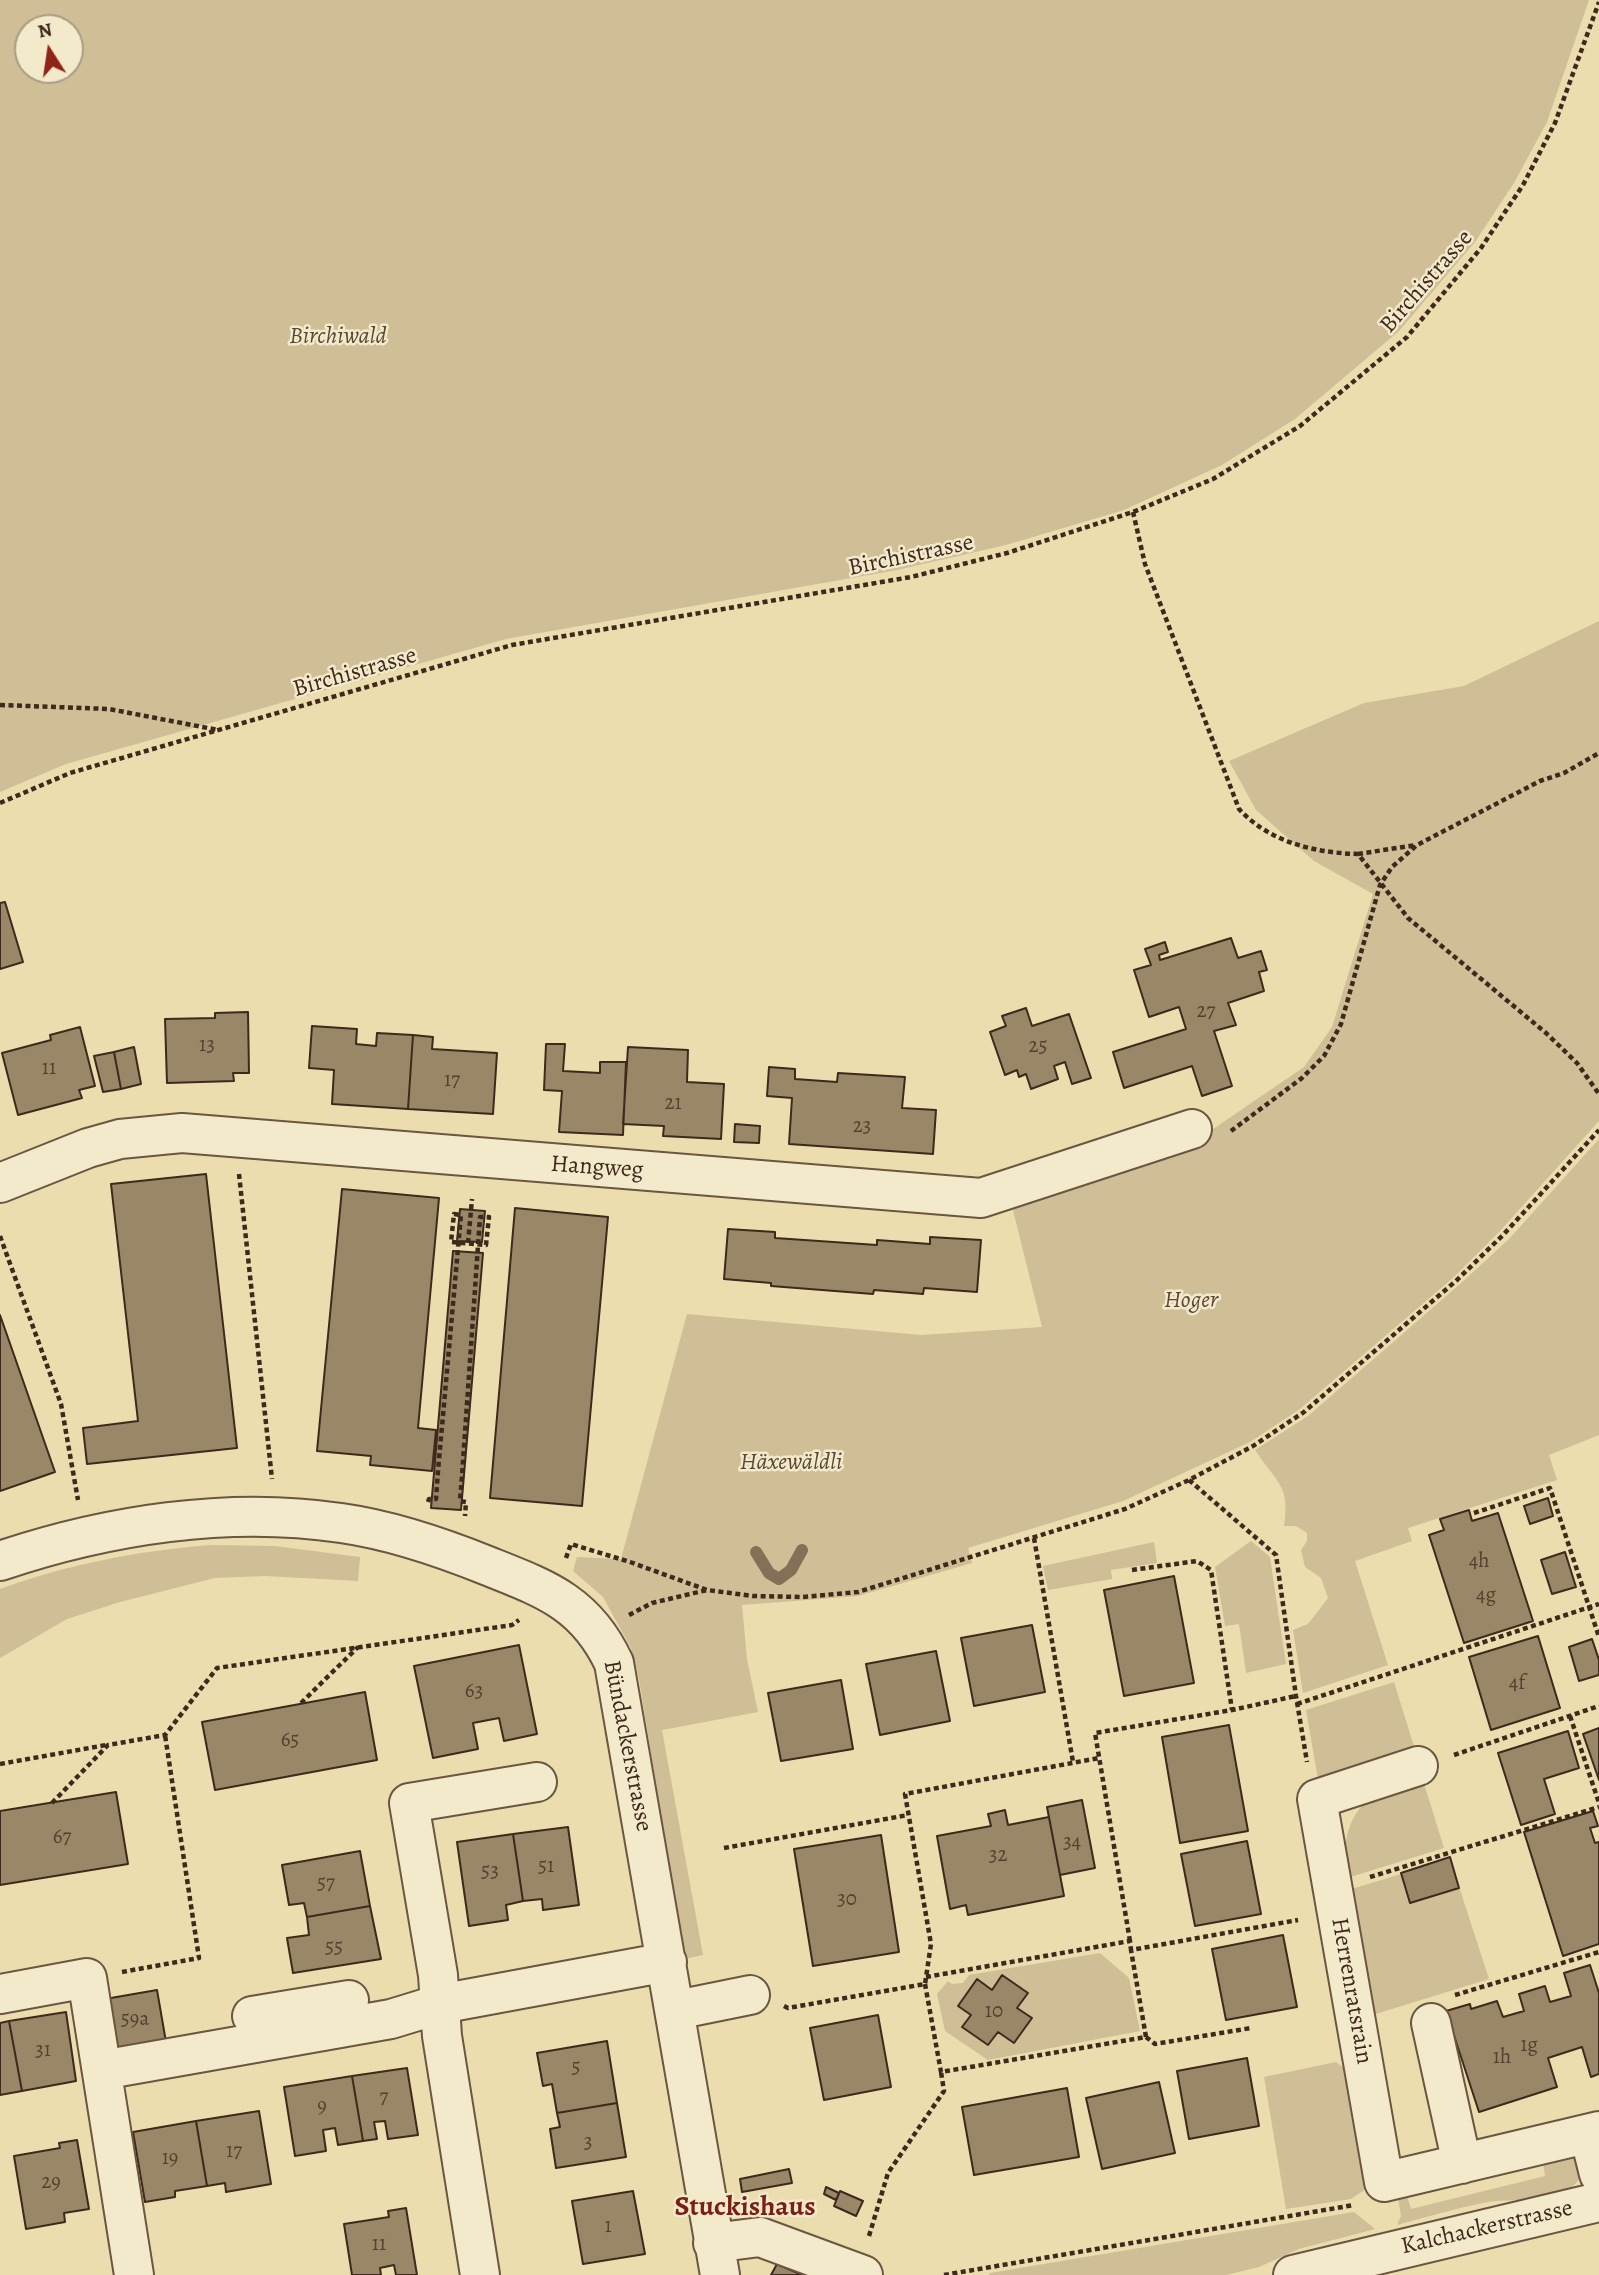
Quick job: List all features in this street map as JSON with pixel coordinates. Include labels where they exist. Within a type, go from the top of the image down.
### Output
[{"type":"street","name":"Hangweg","points":[[0,1183],[88,1147],[120,1139],[181,1133],[981,1198],[1209,1132]]},
{"type":"street","name":"Bündackerstrasse","points":[[0,1561],[50,1546],[140,1526],[208,1519],[278,1517],[342,1523],[424,1542],[525,1581],[574,1608],[591,1623],[614,1663],[717,2259]]},
{"type":"street","points":[[1317,1799],[1418,1766]]},
{"type":"street","points":[[480,2275],[442,2036],[438,1975],[409,1804],[537,1782]]},
{"type":"street","name":"Herrenratsrain","points":[[1317,1799],[1335,1901],[1370,2194]]},
{"type":"street","points":[[102,2070],[391,2019],[440,2004],[667,1962]]},
{"type":"street","points":[[0,1994],[87,1978],[134,2275]]},
{"type":"street","points":[[252,2016],[388,1993],[440,2004]]},
{"type":"street","points":[[676,2010],[750,1995]]},
{"type":"street","points":[[1438,2010],[1462,2164]]},
{"type":"street","points":[[1370,2194],[1462,2164],[1594,2133],[1599,2174]]},
{"type":"street","name":"Kalchackerstrasse","points":[[1293,2275],[1599,2202]]},
{"type":"street","points":[[717,2259],[760,2237],[860,2274]]},
{"type":"path","name":"Birchistrasse","points":[[0,803],[70,773],[512,645],[911,577],[1007,553],[1133,512],[1213,479],[1300,426],[1407,337],[1481,248],[1523,185],[1555,123],[1599,2]]},
{"type":"path","points":[[1133,512],[1145,564],[1239,809],[1249,820],[1304,848],[1358,854],[1417,845]]},
{"type":"path","points":[[0,705],[108,709],[220,730]]},
{"type":"path","points":[[1209,1132],[1302,1079],[1324,1056],[1341,1024],[1380,885],[1392,867],[1417,845],[1599,753]]},
{"type":"path","points":[[1358,854],[1408,918],[1546,1033],[1577,1063],[1599,1094]]},
{"type":"path","points":[[571,1544],[707,1590],[741,1595],[802,1597],[858,1592],[1125,1509],[1189,1480],[1253,1446],[1304,1412],[1457,1280],[1504,1234],[1599,1130]]},
{"type":"path","points":[[238,1165],[270,1460]]},
{"type":"path","points":[[468,1243],[472,1199]]},
{"type":"path","points":[[438,1471],[458,1255],[459,1242],[460,1228],[461,1215],[454,1214],[451,1242],[460,1242],[468,1243],[477,1244],[486,1245],[489,1217],[480,1217],[478,1244],[477,1258],[476,1271],[475,1285],[474,1312],[462,1476]]},
{"type":"path","points":[[0,1236],[61,1404],[77,1488]]},
{"type":"path","points":[[1189,1480],[1276,1555],[1297,1704],[1312,1786],[1317,1799]]},
{"type":"path","points":[[1474,1513],[1550,1488],[1599,1637]]},
{"type":"path","points":[[1034,1538],[1073,1762]]},
{"type":"path","points":[[1132,1570],[1197,1561],[1211,1570],[1232,1710]]},
{"type":"path","points":[[600,1637],[635,1611],[652,1603],[707,1590]]},
{"type":"path","points":[[0,1764],[165,1735],[217,1668],[512,1625],[553,1595]]},
{"type":"path","points":[[1297,1704],[1599,1604]]},
{"type":"path","points":[[301,1703],[358,1647]]},
{"type":"path","points":[[1251,2028],[1155,2045],[1146,2037],[1095,1734],[1296,1696]]},
{"type":"path","points":[[1418,1766],[1599,1706]]},
{"type":"path","points":[[1131,1950],[1335,1901],[1599,1805],[1570,1716]]},
{"type":"path","points":[[87,1978],[199,1958],[165,1735]]},
{"type":"path","points":[[52,1803],[108,1745]]},
{"type":"path","points":[[860,2274],[888,2172],[944,2091],[925,1984],[931,1944],[905,1794],[1099,1758]]},
{"type":"path","points":[[724,1848],[908,1815]]},
{"type":"path","points":[[926,1977],[1130,1941]]},
{"type":"path","points":[[1438,2010],[1599,1952]]},
{"type":"path","points":[[750,1995],[788,2008],[925,1984]]},
{"type":"path","points":[[941,2072],[1146,2037]]},
{"type":"path","points":[[944,2275],[1370,2194]]},
{"type":"green space","name":"Birchiwald","points":[[0,0],[1589,0],[1547,122],[1514,183],[1475,242],[1399,331],[1295,419],[1222,465],[1124,510],[1006,545],[897,570],[506,639],[66,764],[0,792]]},
{"type":"green space","name":"Hoger","points":[[1599,621],[1599,1121],[1500,1231],[1454,1277],[1300,1409],[1250,1442],[1123,1501],[968,1548],[972,1563],[858,1596],[742,1605],[747,1659],[758,1712],[662,1730],[703,1955],[684,1959],[639,1679],[631,1648],[603,1597],[573,1571],[577,1557],[621,1559],[687,1314],[921,1335],[1042,1327],[1011,1202],[1197,1140],[1304,1067],[1332,1027],[1373,894],[1314,861],[1256,810],[1229,761],[1364,703],[1464,686]]},
{"type":"green space","points":[[1599,1139],[1599,1435],[1549,1455],[1557,1480],[1408,1528],[1412,1541],[1355,1561],[1388,1665],[1303,1693],[1293,1630],[1308,1624],[1328,1598],[1321,1578],[1305,1567],[1301,1550],[1307,1541],[1307,1533],[1296,1526],[1284,1526],[1285,1501],[1280,1484],[1255,1450],[1308,1416],[1460,1284],[1509,1239]]},
{"type":"green space","points":[[1251,1541],[1270,1557],[1286,1664],[1246,1673],[1239,1624],[1225,1626],[1215,1567]]},
{"type":"green space","points":[[1154,1542],[1157,1563],[1111,1570],[1112,1579],[1048,1590],[1043,1566]]},
{"type":"green space","points":[[210,1545],[275,1546],[360,1557],[358,1581],[265,1576],[215,1578],[120,1602],[67,1619],[0,1658],[0,1589],[51,1572],[104,1560]]},
{"type":"green space","points":[[1394,1682],[1416,1753],[1319,1785],[1306,1710]]},
{"type":"green space","points":[[1421,1774],[1444,1848],[1344,1879],[1347,1834],[1362,1805],[1377,1794]]},
{"type":"green space","points":[[1450,1859],[1489,1979],[1366,2017],[1345,1891]]},
{"type":"green space","points":[[1100,1953],[1129,1978],[1140,2031],[988,2060],[945,2031],[937,1994],[948,1981],[952,1984],[963,1983],[969,1975]]},
{"type":"green space","points":[[1336,2062],[1354,2075],[1373,2184],[1351,2199],[1286,2209],[1264,2077]]},
{"type":"green space","points":[[1576,2156],[1580,2178],[1572,2187],[1561,2193],[1535,2199],[1483,2203],[1397,2225],[1401,2216],[1398,2198],[1407,2196],[1411,2209],[1545,2176],[1543,2162]]},
{"type":"green space","points":[[1354,2212],[1375,2229],[1299,2249],[1259,2267],[1226,2275],[989,2275],[990,2273]]},
{"type":"building","points":[[5,902],[23,962],[0,969],[0,903]]},
{"type":"building","points":[[1231,938],[1238,958],[1261,951],[1267,970],[1259,972],[1264,991],[1228,1003],[1236,1025],[1214,1031],[1232,1086],[1202,1096],[1192,1066],[1124,1088],[1113,1052],[1186,1029],[1179,1007],[1149,1017],[1134,970],[1151,965],[1145,949],[1165,942],[1168,952],[1159,955],[1160,960]]},
{"type":"building","points":[[1026,1008],[1032,1026],[1069,1014],[1091,1078],[1072,1084],[1065,1062],[1054,1066],[1058,1079],[1031,1089],[1026,1074],[1019,1077],[1017,1070],[1005,1075],[990,1032],[1006,1026],[1002,1016]]},
{"type":"building","points":[[248,1012],[249,1073],[233,1073],[234,1081],[167,1083],[165,1019],[215,1018],[215,1013]]},
{"type":"building","points":[[312,1026],[357,1029],[356,1044],[376,1046],[377,1033],[413,1035],[408,1109],[332,1104],[334,1070],[309,1068]]},
{"type":"building","points":[[80,1027],[95,1086],[79,1090],[82,1098],[18,1115],[2,1053],[51,1040],[50,1035]]},
{"type":"building","points":[[413,1035],[433,1037],[432,1049],[497,1053],[493,1114],[408,1109]]},
{"type":"building","points":[[546,1044],[565,1044],[563,1071],[600,1073],[600,1062],[626,1062],[623,1135],[559,1132],[562,1091],[544,1090]]},
{"type":"building","points":[[134,1047],[141,1084],[121,1089],[114,1052]]},
{"type":"building","points":[[628,1047],[688,1050],[687,1082],[724,1084],[721,1139],[663,1136],[664,1126],[623,1124]]},
{"type":"building","points":[[114,1052],[121,1089],[103,1092],[94,1056]]},
{"type":"building","points":[[769,1067],[795,1069],[795,1079],[837,1082],[838,1073],[905,1077],[902,1108],[936,1110],[933,1154],[789,1144],[792,1098],[767,1096]]},
{"type":"building","points":[[735,1124],[760,1126],[759,1143],[734,1142]]},
{"type":"building","points":[[206,1174],[237,1448],[87,1464],[83,1428],[138,1421],[111,1184]]},
{"type":"building","points":[[342,1189],[439,1198],[418,1428],[436,1430],[432,1471],[370,1465],[371,1456],[317,1451]]},
{"type":"building","points":[[515,1208],[608,1217],[582,1506],[490,1498]]},
{"type":"building","points":[[460,1209],[485,1211],[482,1242],[457,1241]]},
{"type":"building","points":[[728,1229],[775,1232],[775,1238],[877,1245],[877,1240],[930,1244],[930,1237],[981,1240],[977,1292],[924,1288],[923,1294],[874,1290],[873,1294],[771,1286],[771,1283],[724,1279]]},
{"type":"building","points":[[453,1251],[483,1253],[461,1510],[431,1508]]},
{"type":"building","points":[[0,1315],[55,1472],[0,1491]]},
{"type":"building","points":[[1548,1498],[1553,1516],[1530,1524],[1524,1506]]},
{"type":"building","points":[[1469,1510],[1472,1521],[1498,1513],[1533,1621],[1464,1643],[1429,1535],[1444,1530],[1440,1519]]},
{"type":"building","points":[[1565,1552],[1576,1587],[1552,1594],[1541,1560]]},
{"type":"building","points":[[1174,1576],[1194,1683],[1124,1696],[1104,1590]]},
{"type":"building","points":[[1032,1625],[1045,1692],[974,1706],[961,1638]]},
{"type":"building","points":[[1538,1636],[1560,1708],[1491,1730],[1469,1657]]},
{"type":"building","points":[[1592,1639],[1599,1660],[1599,1675],[1579,1681],[1569,1647]]},
{"type":"building","points":[[519,1645],[537,1734],[504,1741],[499,1718],[473,1723],[478,1749],[433,1758],[414,1666]]},
{"type":"building","points":[[936,1651],[950,1721],[880,1735],[866,1664]]},
{"type":"building","points":[[841,1680],[853,1749],[781,1761],[768,1693]]},
{"type":"building","points":[[365,1692],[377,1760],[215,1790],[202,1722]]},
{"type":"building","points":[[1229,1725],[1248,1831],[1180,1843],[1162,1737]]},
{"type":"building","points":[[1599,1728],[1599,1780],[1583,1734]]},
{"type":"building","points":[[1568,1731],[1579,1768],[1544,1779],[1555,1814],[1521,1825],[1498,1753]]},
{"type":"building","points":[[116,1792],[128,1864],[0,1885],[0,1811]]},
{"type":"building","points":[[1082,1800],[1095,1868],[1060,1875],[1047,1807]]},
{"type":"building","points":[[1005,1810],[1008,1825],[1049,1817],[1064,1896],[968,1915],[966,1905],[950,1909],[937,1836],[991,1826],[988,1814]]},
{"type":"building","points":[[1593,1811],[1598,1826],[1590,1828],[1595,1843],[1599,1842],[1599,1944],[1563,1956],[1524,1832]]},
{"type":"building","points":[[568,1827],[579,1905],[543,1910],[542,1899],[523,1901],[513,1834]]},
{"type":"building","points":[[513,1834],[523,1901],[506,1905],[508,1920],[469,1926],[457,1842]]},
{"type":"building","points":[[881,1835],[899,1952],[813,1966],[794,1849]]},
{"type":"building","points":[[1247,1841],[1261,1914],[1195,1926],[1181,1854]]},
{"type":"building","points":[[360,1851],[370,1906],[307,1917],[304,1903],[289,1905],[282,1865]]},
{"type":"building","points":[[1450,1857],[1459,1888],[1410,1903],[1401,1873]]},
{"type":"building","points":[[370,1906],[381,1959],[293,1973],[287,1938],[309,1935],[307,1917]]},
{"type":"building","points":[[1283,1935],[1297,2007],[1226,2020],[1212,1949]]},
{"type":"building","points":[[1590,1965],[1599,1993],[1599,2074],[1591,2077],[1582,2047],[1548,2058],[1557,2087],[1479,2112],[1446,2011],[1470,2004],[1471,2009],[1497,2001],[1503,2017],[1524,2011],[1519,1994],[1545,1986],[1550,2002],[1571,1996],[1564,1973]]},
{"type":"building","points":[[1002,1975],[1028,1993],[1017,2008],[1032,2018],[1014,2043],[998,2032],[988,2045],[962,2027],[971,2015],[958,2006],[977,1979],[992,1990]]},
{"type":"building","points":[[157,1990],[166,2042],[114,2050],[105,1999]]},
{"type":"building","points":[[66,2012],[76,2081],[22,2091],[9,2021]]},
{"type":"building","points":[[878,2015],[891,2087],[824,2100],[810,2028]]},
{"type":"building","points":[[9,2021],[22,2091],[0,2095],[0,2023]]},
{"type":"building","points":[[607,2041],[617,2103],[557,2113],[552,2084],[543,2086],[537,2053]]},
{"type":"building","points":[[1247,2058],[1259,2126],[1189,2139],[1177,2071]]},
{"type":"building","points":[[407,2068],[418,2135],[388,2139],[385,2121],[374,2122],[377,2139],[363,2141],[352,2076]]},
{"type":"building","points":[[352,2076],[363,2141],[338,2145],[335,2128],[323,2130],[326,2151],[295,2156],[284,2087]]},
{"type":"building","points":[[1159,2082],[1175,2153],[1102,2169],[1086,2098]]},
{"type":"building","points":[[1067,2088],[1079,2157],[974,2175],[962,2107]]},
{"type":"building","points":[[617,2103],[626,2157],[556,2168],[550,2129],[560,2127],[557,2113]]},
{"type":"building","points":[[259,2111],[271,2184],[226,2192],[225,2183],[207,2186],[196,2121]]},
{"type":"building","points":[[196,2121],[207,2186],[175,2191],[175,2197],[145,2202],[133,2132]]},
{"type":"building","points":[[77,2140],[89,2209],[64,2213],[65,2222],[26,2229],[14,2156],[60,2148],[59,2143]]},
{"type":"building","points":[[789,2169],[792,2183],[742,2192],[740,2179]]},
{"type":"building","points":[[826,2187],[839,2193],[836,2200],[824,2194]]},
{"type":"building","points":[[633,2191],[645,2254],[583,2264],[572,2201]]},
{"type":"building","points":[[840,2191],[863,2201],[856,2216],[834,2206]]},
{"type":"building","points":[[406,2208],[417,2275],[396,2275],[394,2265],[380,2268],[381,2275],[352,2275],[344,2224],[389,2217],[388,2211]]},
{"type":"building","points":[[777,2264],[802,2275],[771,2275]]},
{"type":"waterway","points":[[756,1552],[769,1573],[779,1579],[791,1570],[802,1550]]},
{"type":"district","name":"Stuckishaus","points":[[745,2208]]},
{"type":"park label","name":"Häxewäldli","points":[[791,1463]]}]
